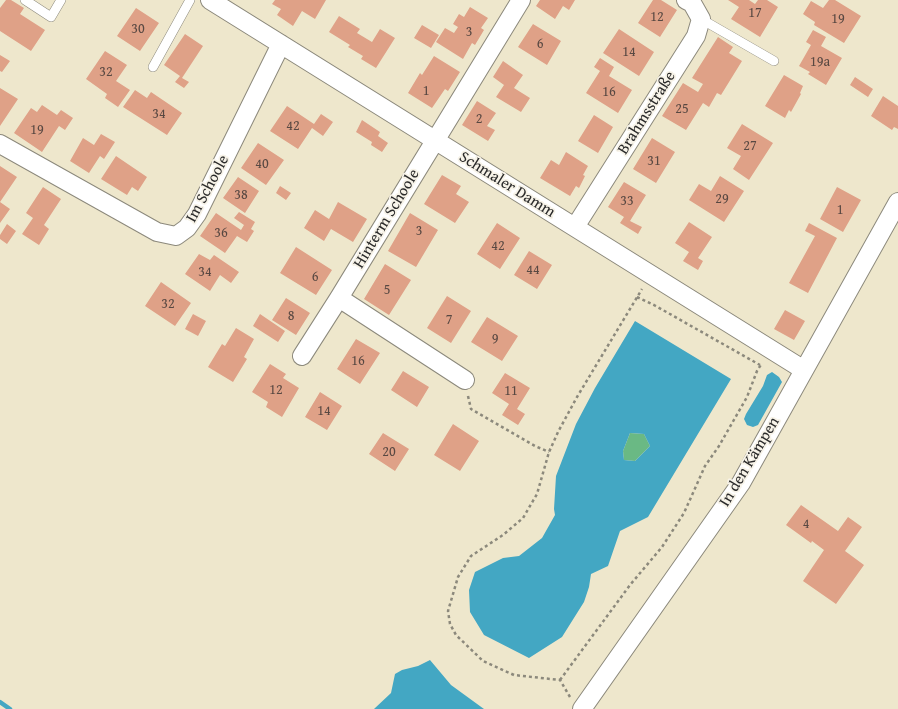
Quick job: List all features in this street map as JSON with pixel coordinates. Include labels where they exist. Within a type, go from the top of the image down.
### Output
[{"type":"street","name":"Schmaler Damm","points":[[210,0],[804,370]]},
{"type":"street","points":[[435,140],[521,0]]},
{"type":"street","points":[[686,0],[692,4],[701,19]]},
{"type":"street","name":"Brahmsstraße","points":[[575,227],[696,36],[701,19]]},
{"type":"street","name":"Im Schoole","points":[[0,144],[157,232],[176,236],[187,228],[197,214],[281,44]]},
{"type":"street","name":"Hinterm Schoole","points":[[302,356],[435,140]]},
{"type":"street","name":"In den Kämpen","points":[[577,705],[741,482],[898,202]]},
{"type":"street","points":[[339,298],[465,380]]},
{"type":"lane","points":[[25,0],[51,17],[61,0]]},
{"type":"lane","points":[[153,67],[190,0]]},
{"type":"lane","points":[[701,19],[774,61]]},
{"type":"path","points":[[577,705],[560,680],[514,675],[483,661],[456,635],[450,624],[448,611],[458,577],[471,556],[503,535],[523,518],[537,494],[549,452],[577,397],[650,275]]},
{"type":"path","points":[[636,298],[654,305],[761,366]]},
{"type":"path","points":[[560,680],[630,584],[662,547],[684,513],[705,466],[719,446],[747,397],[761,366],[771,349]]},
{"type":"path","points":[[465,380],[471,409],[535,446],[549,452]]},
{"type":"green space","points":[[630,433],[644,434],[650,446],[635,461],[624,460],[623,451]]},
{"type":"water","points":[[635,321],[731,379],[648,517],[620,531],[608,566],[591,574],[589,587],[584,602],[562,637],[529,658],[484,635],[470,612],[469,590],[475,572],[503,558],[519,556],[542,538],[555,515],[556,476],[576,424],[595,388]],"holes":[[[630,433],[644,434],[650,446],[635,461],[624,460],[623,451]]]},
{"type":"water","points":[[772,372],[779,377],[782,382],[758,425],[753,427],[747,425],[744,419],[746,414],[763,386],[767,375]]},
{"type":"water","points":[[430,660],[451,685],[484,709],[374,709],[391,693],[395,674]]},
{"type":"building","points":[[6,0],[11,0],[24,8],[20,14],[45,30],[31,51],[0,31],[0,8]]},
{"type":"building","points":[[275,0],[326,0],[315,19],[302,11],[293,26],[277,15],[281,9],[272,4]]},
{"type":"building","points":[[540,0],[575,0],[569,10],[563,6],[555,19],[536,6]]},
{"type":"building","points":[[653,0],[661,0],[677,10],[660,37],[638,23]]},
{"type":"building","points":[[728,0],[749,0],[755,4],[758,0],[767,0],[778,7],[760,37],[731,19],[739,7]]},
{"type":"building","points":[[829,0],[835,0],[861,16],[844,43],[814,25],[815,22],[803,14],[811,1],[823,8]]},
{"type":"building","points":[[470,7],[488,18],[481,28],[484,30],[475,45],[472,43],[463,59],[436,42],[445,28],[454,33],[458,27],[453,24],[459,14],[464,17]]},
{"type":"building","points":[[136,8],[159,23],[140,51],[117,36]]},
{"type":"building","points":[[339,16],[360,29],[357,33],[372,42],[380,29],[395,38],[376,68],[361,59],[363,56],[348,47],[350,45],[329,32]]},
{"type":"building","points":[[533,24],[561,41],[547,65],[518,47]]},
{"type":"building","points":[[422,25],[439,35],[431,48],[414,38]]},
{"type":"building","points":[[619,29],[654,52],[639,76],[603,53]]},
{"type":"building","points":[[813,30],[826,37],[821,46],[842,58],[826,85],[808,74],[810,72],[799,66],[811,45],[806,42]]},
{"type":"building","points":[[185,34],[203,46],[182,78],[189,82],[184,88],[175,82],[180,76],[164,65]]},
{"type":"building","points":[[718,37],[733,47],[729,53],[742,61],[721,95],[717,93],[709,107],[703,103],[686,130],[662,116],[683,83],[698,92],[703,84],[692,78]]},
{"type":"building","points":[[105,51],[127,65],[116,81],[130,90],[118,107],[105,98],[107,94],[86,79]]},
{"type":"building","points":[[0,55],[10,61],[2,72],[0,71]]},
{"type":"building","points":[[434,56],[460,72],[448,91],[445,89],[432,108],[408,93],[420,73],[422,75]]},
{"type":"building","points":[[600,58],[614,67],[609,76],[632,90],[618,113],[586,93],[600,71],[594,67]]},
{"type":"building","points":[[503,61],[523,75],[514,88],[530,98],[521,112],[496,97],[504,85],[493,77]]},
{"type":"building","points":[[784,75],[803,86],[800,93],[801,94],[791,112],[789,110],[785,118],[765,106]]},
{"type":"building","points":[[855,77],[873,89],[868,97],[850,85]]},
{"type":"building","points":[[0,88],[18,99],[0,126]]},
{"type":"building","points":[[135,90],[147,98],[151,92],[182,113],[167,135],[123,107]]},
{"type":"building","points":[[883,96],[898,106],[898,129],[894,127],[892,130],[871,116]]},
{"type":"building","points":[[477,101],[496,113],[487,126],[495,130],[488,141],[462,125]]},
{"type":"building","points":[[42,105],[57,115],[61,110],[73,118],[65,130],[59,126],[42,152],[14,133],[31,108],[37,112]]},
{"type":"building","points":[[287,106],[314,124],[321,114],[333,122],[323,136],[312,128],[298,149],[270,131]]},
{"type":"building","points":[[594,115],[613,127],[598,153],[578,141]]},
{"type":"building","points":[[362,120],[380,132],[378,136],[388,143],[382,152],[371,145],[372,142],[356,132]]},
{"type":"building","points":[[742,124],[773,143],[749,180],[733,169],[741,156],[727,148]]},
{"type":"building","points":[[101,134],[115,142],[104,159],[100,156],[89,173],[70,161],[83,138],[94,145]]},
{"type":"building","points":[[652,138],[675,152],[656,183],[633,169]]},
{"type":"building","points":[[258,143],[284,160],[266,185],[241,168]]},
{"type":"building","points":[[566,152],[588,166],[583,175],[585,176],[579,188],[576,186],[570,196],[540,178],[551,160],[559,165]]},
{"type":"building","points":[[116,156],[147,177],[138,191],[132,187],[127,195],[101,179]]},
{"type":"building","points":[[0,166],[17,177],[0,202]]},
{"type":"building","points":[[442,175],[461,186],[456,194],[469,202],[455,223],[424,204]]},
{"type":"building","points":[[720,176],[744,191],[724,222],[689,200],[699,184],[711,191]]},
{"type":"building","points":[[238,177],[259,191],[245,213],[223,198]]},
{"type":"building","points":[[624,182],[646,195],[630,221],[642,227],[638,234],[620,223],[624,217],[608,207]]},
{"type":"building","points":[[280,186],[291,193],[286,200],[276,193]]},
{"type":"building","points":[[43,187],[61,199],[44,225],[49,229],[39,245],[22,234],[33,218],[26,213]]},
{"type":"building","points":[[837,187],[861,200],[843,232],[820,219]]},
{"type":"building","points":[[0,202],[10,209],[0,223]]},
{"type":"building","points":[[338,202],[367,219],[353,242],[331,229],[324,241],[304,228],[315,210],[329,219]]},
{"type":"building","points":[[239,212],[255,222],[251,229],[254,231],[247,242],[237,236],[225,253],[200,236],[216,213],[241,230],[244,225],[234,218]]},
{"type":"building","points":[[410,213],[438,230],[416,267],[388,251]]},
{"type":"building","points":[[689,222],[712,237],[698,258],[703,261],[698,270],[683,261],[689,252],[675,243]]},
{"type":"building","points":[[497,223],[520,238],[500,269],[477,254]]},
{"type":"building","points":[[809,223],[837,238],[808,293],[789,283],[815,236],[805,231]]},
{"type":"building","points":[[7,224],[16,231],[7,244],[0,239],[0,235]]},
{"type":"building","points":[[296,247],[332,270],[316,295],[280,273]]},
{"type":"building","points":[[529,251],[552,265],[537,289],[514,275]]},
{"type":"building","points":[[199,254],[210,260],[214,255],[239,272],[231,283],[220,275],[210,291],[185,274]]},
{"type":"building","points":[[385,264],[411,280],[389,315],[364,299]]},
{"type":"building","points":[[161,282],[191,303],[175,326],[145,306]]},
{"type":"building","points":[[447,296],[471,311],[451,343],[427,328]]},
{"type":"building","points":[[286,298],[310,313],[296,335],[272,320]]},
{"type":"building","points":[[785,310],[805,321],[794,340],[774,329]]},
{"type":"building","points":[[193,314],[206,321],[198,336],[185,329]]},
{"type":"building","points":[[260,314],[285,331],[278,342],[253,326]]},
{"type":"building","points":[[487,317],[518,336],[502,361],[471,342]]},
{"type":"building","points":[[236,328],[254,339],[244,357],[247,359],[233,382],[208,367],[222,344],[225,346]]},
{"type":"building","points":[[356,339],[380,353],[360,384],[337,369]]},
{"type":"building","points":[[270,364],[286,374],[283,378],[299,388],[282,417],[266,407],[268,402],[252,392]]},
{"type":"building","points":[[403,371],[429,387],[417,407],[391,390]]},
{"type":"building","points":[[505,373],[530,388],[517,409],[525,414],[518,425],[502,415],[509,404],[492,393]]},
{"type":"building","points":[[320,392],[342,406],[327,430],[305,417]]},
{"type":"building","points":[[453,424],[479,441],[460,471],[434,455]]},
{"type":"building","points":[[383,433],[409,449],[395,471],[369,454]]},
{"type":"building","points":[[801,505],[838,531],[848,517],[862,527],[845,551],[864,565],[836,604],[803,581],[824,550],[812,541],[811,543],[786,525]]},
{"type":"waterway","points":[[0,702],[10,709]]}]
